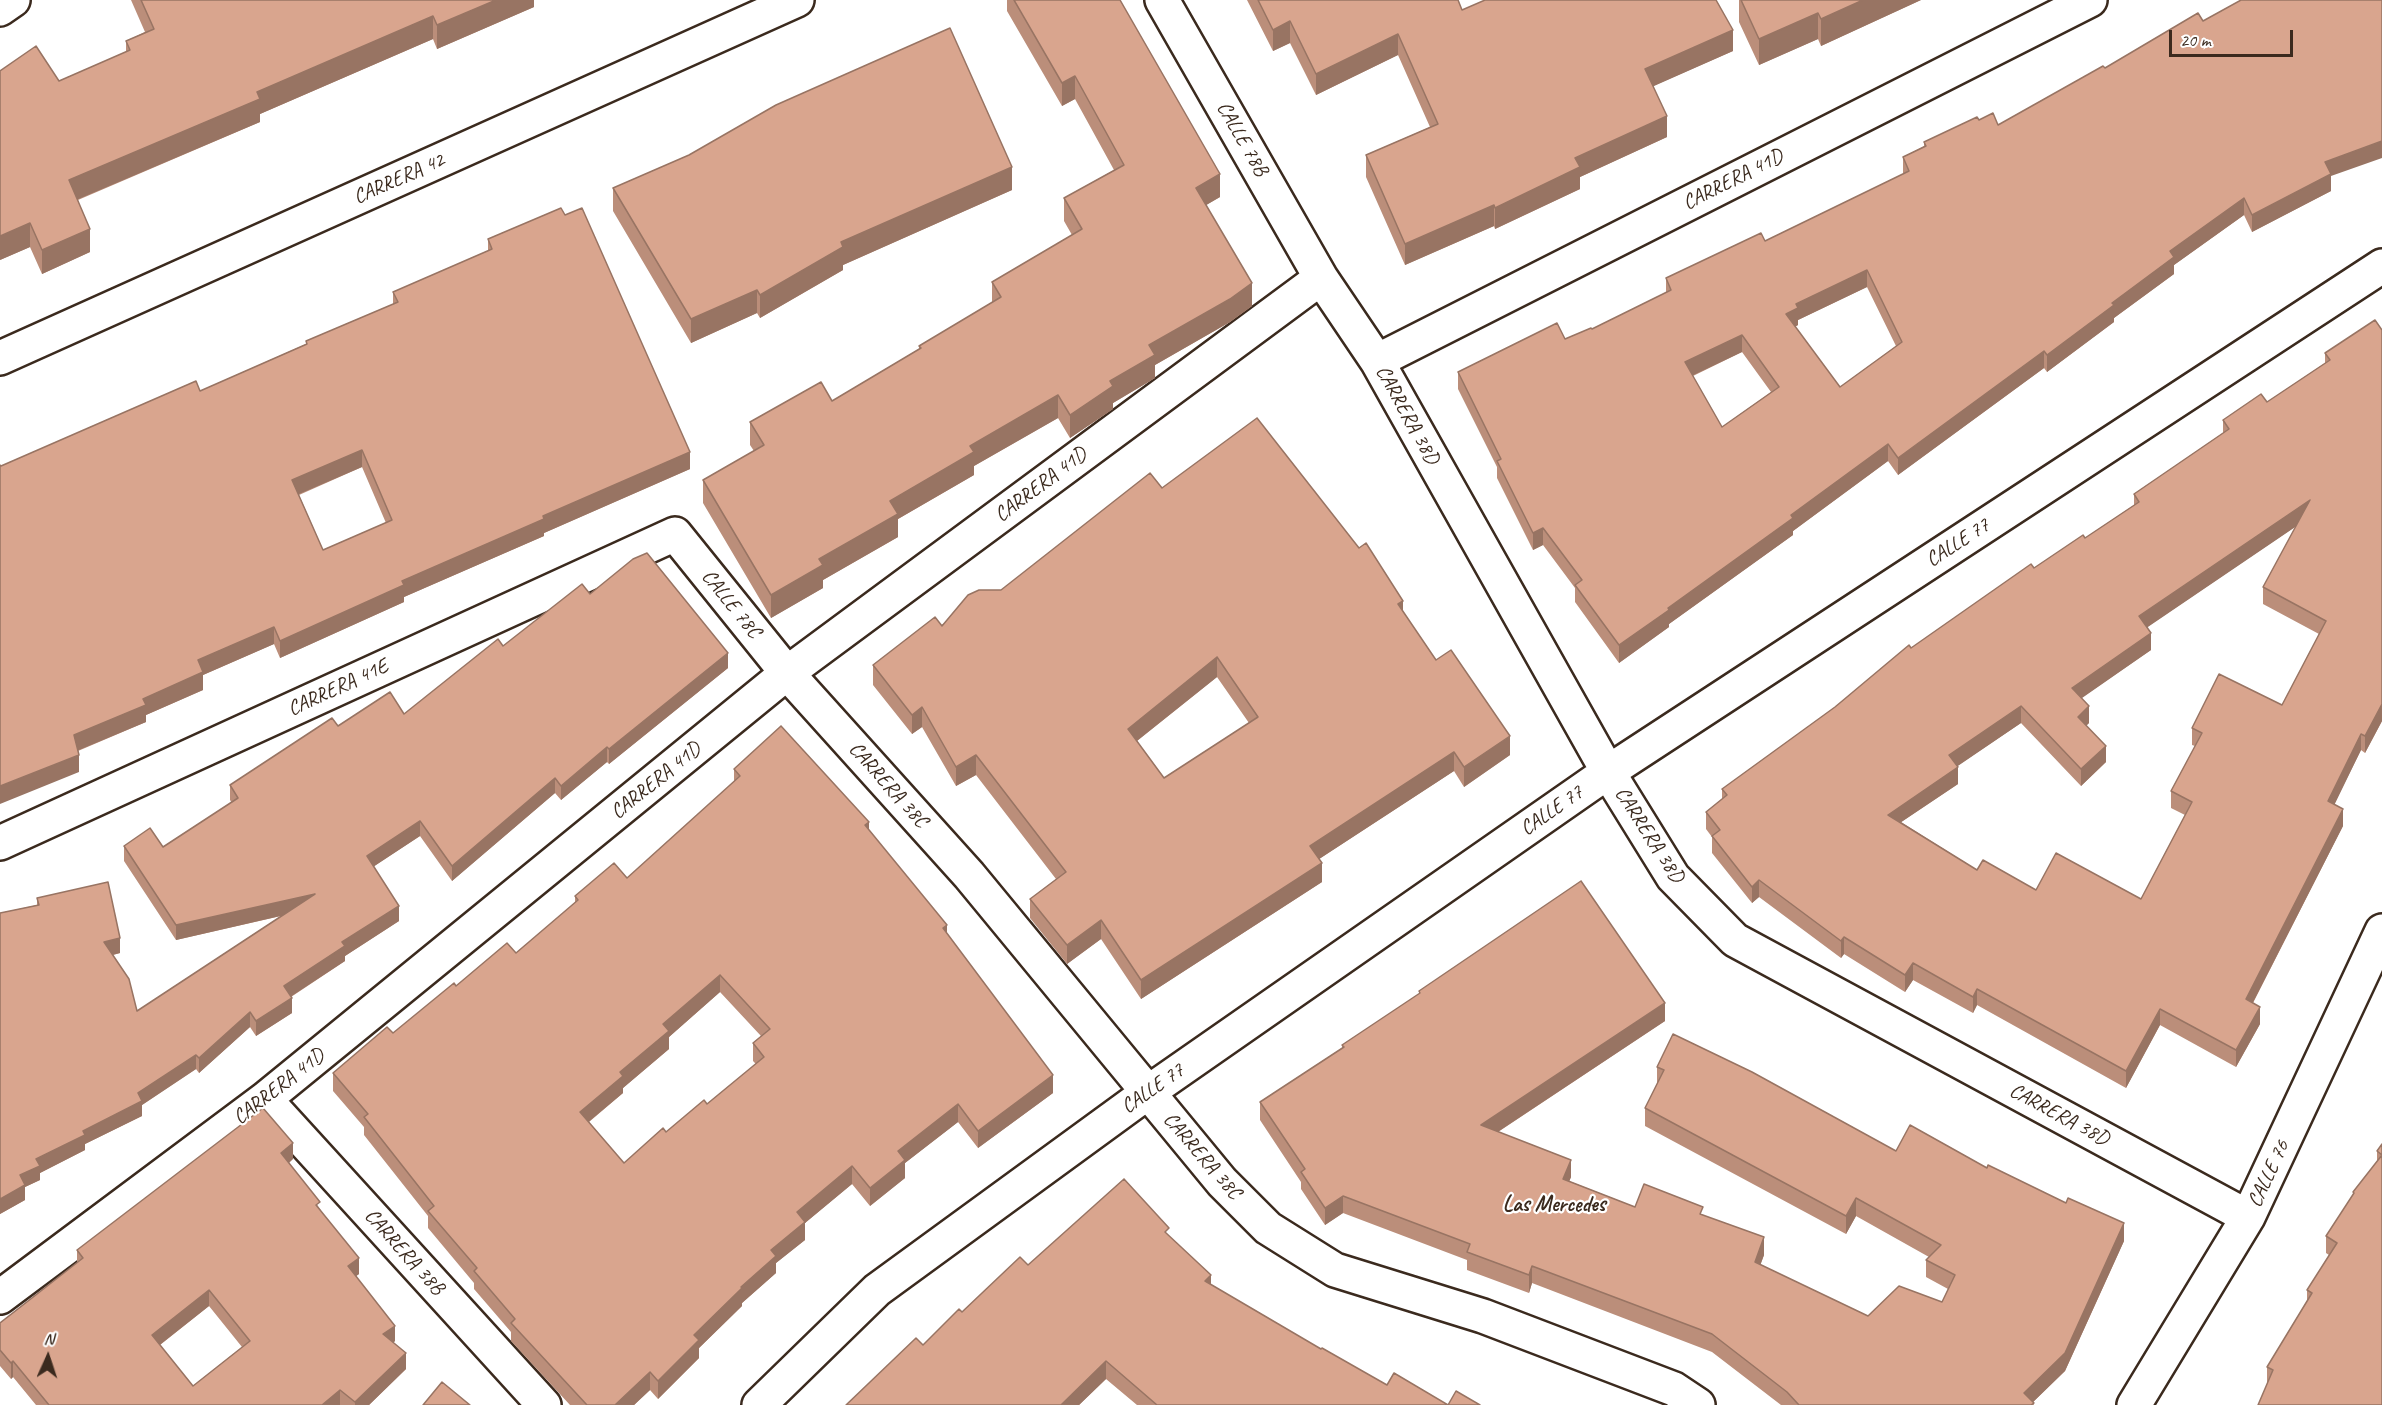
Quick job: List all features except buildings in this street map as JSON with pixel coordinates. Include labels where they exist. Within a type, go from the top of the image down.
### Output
[{"type":"street","points":[[0,9],[13,0]]},
{"type":"street","name":"CARRERA 42","points":[[0,358],[797,0]]},
{"type":"street","name":"CALLE 78B","points":[[1162,0],[1321,278]]},
{"type":"street","name":"CARRERA 41D","points":[[1377,361],[2090,0]]},
{"type":"street","name":"CALLE 77","points":[[759,1405],[878,1290],[1147,1093],[1608,772],[2382,266]]},
{"type":"street","name":"CARRERA 38D","points":[[1321,278],[1377,361],[1608,772],[1673,877],[1735,940],[2248,1217]]},
{"type":"street","name":"CARRERA 41D","points":[[0,1297],[266,1099],[787,673],[1321,278]]},
{"type":"street","name":"CALLE 78C","points":[[675,534],[787,673]]},
{"type":"street","name":"CARRERA 41E","points":[[0,843],[675,534]]},
{"type":"street","name":"CARRERA 38C","points":[[787,673],[969,875],[1222,1182],[1268,1228],[1335,1270],[1483,1316],[1674,1389],[1698,1405]]},
{"type":"street","name":"CALLE 76","points":[[2134,1405],[2248,1217],[2382,931]]},
{"type":"street","name":"CARRERA 38B","points":[[266,1099],[543,1405]]},
{"type":"district","name":"Las Mercedes","points":[[1554,1205]]}]
